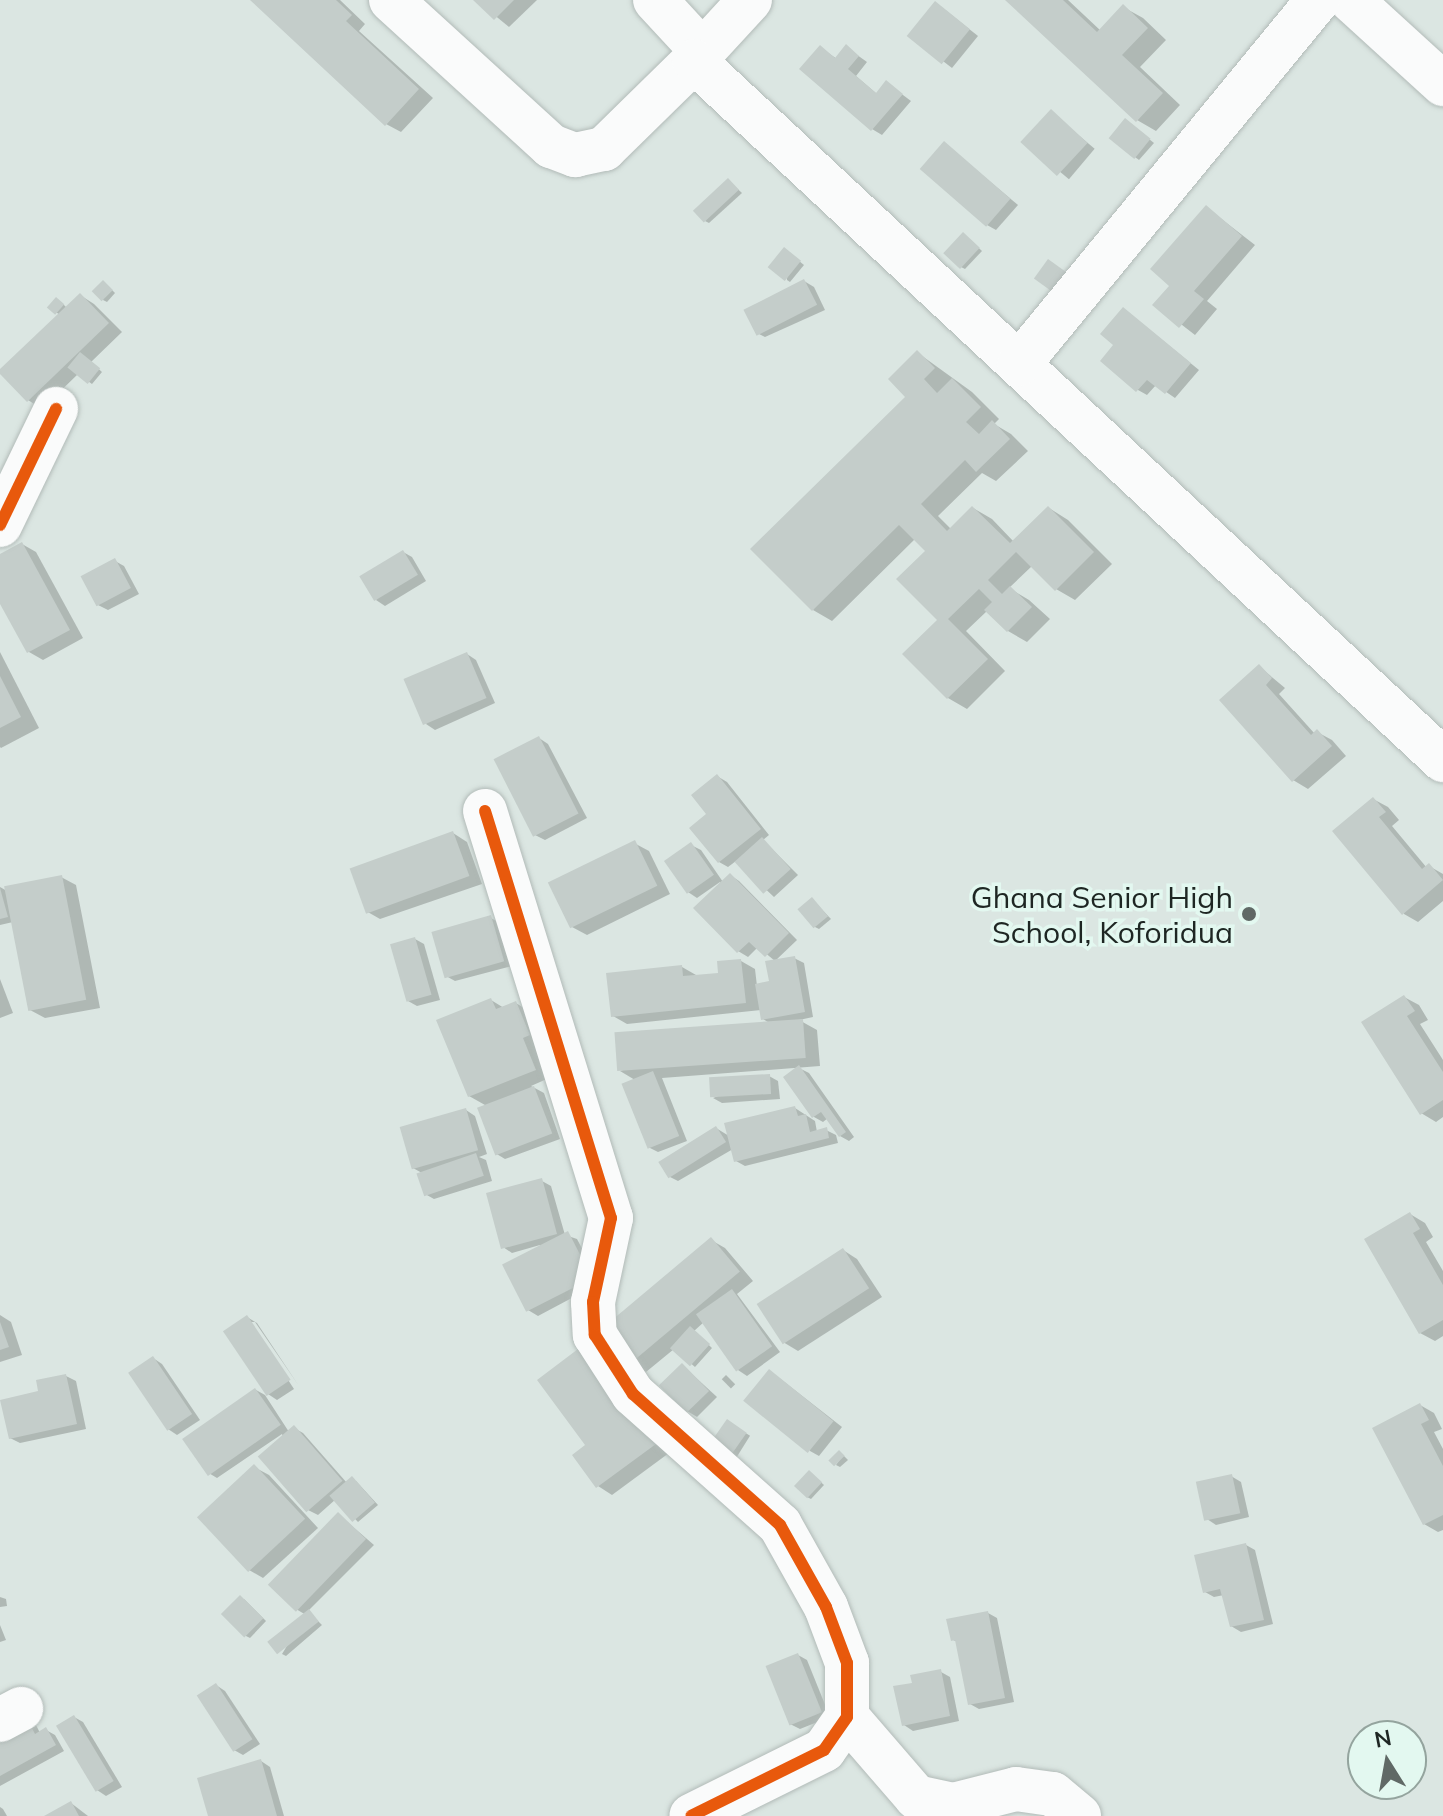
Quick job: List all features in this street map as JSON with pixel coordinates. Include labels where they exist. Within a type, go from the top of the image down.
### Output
[{"type":"street","points":[[391,0],[551,146],[575,155],[604,149],[750,0]]},
{"type":"street","points":[[655,0],[698,56],[1019,364],[1443,760]]},
{"type":"street","points":[[1019,364],[1318,0]]},
{"type":"street","points":[[1351,0],[1443,84]]},
{"type":"street","points":[[0,525],[56,409]]},
{"type":"street","points":[[485,811],[611,1218],[593,1302],[595,1335],[633,1394],[780,1525],[826,1607],[847,1663],[847,1717],[824,1750],[691,1816]]},
{"type":"street","points":[[847,1717],[916,1797],[953,1805],[1016,1789],[1053,1794],[1079,1816]]},
{"type":"building","points":[[250,0],[336,0],[352,15],[346,21],[419,89],[385,126]]},
{"type":"building","points":[[473,0],[514,0],[494,20]]},
{"type":"building","points":[[1005,0],[1063,0],[1097,32],[1123,4],[1148,28],[1122,55],[1163,93],[1136,122]]},
{"type":"building","points":[[935,1],[970,29],[942,64],[907,36]]},
{"type":"building","points":[[846,44],[859,56],[848,69],[876,93],[886,80],[903,94],[871,131],[799,69],[820,45],[835,58]]},
{"type":"building","points":[[1051,109],[1088,143],[1057,176],[1020,142]]},
{"type":"building","points":[[1125,118],[1151,139],[1134,159],[1109,138]]},
{"type":"building","points":[[944,141],[1010,199],[986,227],[920,169]]},
{"type":"building","points":[[728,178],[739,190],[704,222],[693,211]]},
{"type":"building","points":[[1206,205],[1242,236],[1194,291],[1204,299],[1179,328],[1152,305],[1169,286],[1150,269]]},
{"type":"building","points":[[963,232],[980,248],[960,269],[943,253]]},
{"type":"building","points":[[784,247],[801,261],[785,281],[768,267]]},
{"type":"building","points":[[1048,259],[1067,273],[1053,293],[1034,278]]},
{"type":"building","points":[[804,279],[817,305],[757,336],[743,310]]},
{"type":"building","points":[[103,280],[113,290],[102,301],[92,291]]},
{"type":"building","points":[[80,293],[109,323],[27,402],[0,374],[0,369]]},
{"type":"building","points":[[56,297],[64,304],[55,315],[47,308]]},
{"type":"building","points":[[1123,307],[1191,363],[1165,394],[1147,380],[1136,392],[1100,361],[1113,345],[1100,334]]},
{"type":"building","points":[[917,350],[935,368],[924,379],[937,393],[952,378],[981,407],[966,422],[979,434],[992,420],[1010,439],[976,472],[965,460],[921,504],[947,531],[972,506],[1010,543],[1048,506],[1094,552],[1055,591],[1016,552],[988,580],[1002,594],[1010,586],[1032,607],[1007,632],[984,610],[992,602],[979,589],[948,619],[988,659],[947,699],[902,654],[937,620],[896,579],[925,551],[899,525],[812,611],[750,549],[905,397],[888,379]]},
{"type":"building","points":[[80,352],[100,368],[88,384],[67,368]]},
{"type":"building","points":[[22,542],[70,630],[27,653],[0,604],[0,554]]},
{"type":"building","points":[[403,550],[418,575],[374,601],[359,576]]},
{"type":"building","points":[[115,558],[131,588],[97,606],[81,576]]},
{"type":"building","points":[[467,652],[487,698],[423,725],[403,679]]},
{"type":"building","points":[[1259,664],[1272,678],[1266,685],[1311,735],[1317,729],[1332,746],[1292,782],[1219,700]]},
{"type":"building","points":[[0,676],[21,717],[0,728]]},
{"type":"building","points":[[539,736],[578,814],[533,837],[494,759]]},
{"type":"building","points":[[717,774],[761,829],[718,863],[689,828],[706,814],[691,795]]},
{"type":"building","points":[[1373,797],[1386,812],[1379,817],[1422,869],[1429,863],[1443,880],[1402,915],[1332,831]]},
{"type":"building","points":[[453,831],[469,876],[366,914],[350,869]]},
{"type":"building","points":[[762,837],[791,869],[763,894],[735,862]]},
{"type":"building","points":[[635,840],[657,886],[570,928],[548,883]]},
{"type":"building","points":[[691,842],[714,875],[687,894],[664,861]]},
{"type":"building","points":[[730,873],[789,933],[765,957],[749,942],[737,953],[693,908]]},
{"type":"building","points":[[62,875],[86,1000],[28,1011],[4,886]]},
{"type":"building","points":[[0,888],[8,917],[0,919]]},
{"type":"building","points":[[812,897],[828,916],[814,928],[797,909]]},
{"type":"building","points":[[491,915],[504,961],[445,978],[431,932]]},
{"type":"building","points":[[415,937],[432,995],[407,1002],[390,944]]},
{"type":"building","points":[[795,956],[805,1012],[761,1020],[755,984],[769,981],[765,961]]},
{"type":"building","points":[[741,959],[746,1003],[611,1017],[606,973],[682,965],[683,976],[718,973],[717,961]]},
{"type":"building","points":[[1404,995],[1415,1011],[1407,1016],[1443,1072],[1443,1100],[1420,1115],[1361,1022]]},
{"type":"building","points":[[491,998],[496,1009],[516,1001],[530,1035],[523,1038],[536,1070],[468,1097],[436,1020]]},
{"type":"building","points":[[803,1019],[806,1058],[617,1071],[614,1032]]},
{"type":"building","points":[[799,1065],[846,1132],[839,1137],[821,1112],[812,1118],[783,1077]]},
{"type":"building","points":[[653,1071],[679,1136],[648,1149],[621,1084]]},
{"type":"building","points":[[770,1074],[771,1094],[710,1097],[709,1077]]},
{"type":"building","points":[[534,1086],[552,1134],[495,1155],[477,1108]]},
{"type":"building","points":[[795,1106],[798,1116],[806,1114],[810,1132],[827,1127],[829,1138],[734,1162],[724,1123]]},
{"type":"building","points":[[466,1108],[478,1150],[412,1169],[400,1127]]},
{"type":"building","points":[[716,1126],[726,1142],[668,1178],[658,1162]]},
{"type":"building","points":[[476,1153],[484,1176],[424,1196],[416,1174]]},
{"type":"building","points":[[542,1178],[557,1234],[501,1249],[486,1193]]},
{"type":"building","points":[[1410,1212],[1420,1229],[1413,1233],[1443,1285],[1443,1320],[1419,1334],[1364,1239]]},
{"type":"building","points":[[568,1231],[592,1278],[526,1312],[502,1265]]},
{"type":"building","points":[[711,1237],[740,1271],[629,1365],[600,1330]]},
{"type":"building","points":[[843,1248],[869,1288],[783,1344],[757,1304]]},
{"type":"building","points":[[732,1289],[772,1346],[736,1372],[696,1314]]},
{"type":"building","points":[[247,1315],[291,1380],[267,1396],[223,1331]]},
{"type":"building","points":[[0,1322],[9,1347],[0,1350]]},
{"type":"building","points":[[690,1326],[710,1344],[690,1366],[670,1348]]},
{"type":"building","points":[[582,1346],[656,1444],[596,1488],[572,1455],[585,1445],[537,1380]]},
{"type":"building","points":[[153,1356],[192,1414],[167,1431],[128,1373]]},
{"type":"building","points":[[682,1363],[709,1391],[686,1413],[659,1385]]},
{"type":"building","points":[[769,1369],[834,1421],[808,1453],[743,1401]]},
{"type":"building","points":[[66,1374],[77,1424],[9,1439],[0,1400],[38,1391],[36,1380]]},
{"type":"building","points":[[255,1388],[281,1425],[208,1476],[182,1439]]},
{"type":"building","points":[[1420,1403],[1429,1420],[1421,1424],[1443,1466],[1443,1515],[1423,1525],[1372,1428]]},
{"type":"building","points":[[727,1419],[747,1433],[728,1459],[709,1445]]},
{"type":"building","points":[[294,1425],[343,1481],[306,1512],[258,1456]]},
{"type":"building","points":[[839,1450],[845,1456],[834,1466],[828,1461]]},
{"type":"building","points":[[254,1464],[305,1519],[248,1572],[197,1517]]},
{"type":"building","points":[[809,1470],[822,1482],[807,1498],[794,1486]]},
{"type":"building","points":[[1232,1474],[1240,1513],[1204,1521],[1196,1482]]},
{"type":"building","points":[[352,1476],[375,1502],[352,1522],[329,1496]]},
{"type":"building","points":[[338,1512],[366,1539],[296,1612],[268,1585]]},
{"type":"building","points":[[1246,1543],[1264,1620],[1230,1627],[1220,1589],[1203,1593],[1194,1555]]},
{"type":"building","points":[[240,1595],[263,1618],[244,1637],[221,1614]]},
{"type":"building","points":[[309,1609],[319,1622],[277,1654],[267,1642]]},
{"type":"building","points":[[988,1611],[1005,1698],[968,1705],[955,1640],[951,1641],[946,1619]]},
{"type":"building","points":[[798,1653],[822,1712],[790,1725],[766,1666]]},
{"type":"building","points":[[941,1669],[950,1716],[902,1726],[893,1686],[912,1683],[910,1675]]},
{"type":"building","points":[[216,1683],[252,1739],[233,1752],[197,1696]]},
{"type":"building","points":[[25,1715],[35,1734],[46,1727],[56,1745],[0,1776],[0,1729]]},
{"type":"building","points":[[74,1715],[114,1781],[96,1792],[56,1726]]},
{"type":"building","points":[[261,1759],[277,1816],[208,1816],[197,1778]]},
{"type":"building","points":[[71,1801],[79,1816],[44,1816]]},
{"type":"cycle path","points":[[0,525],[56,409]]},
{"type":"cycle path","points":[[485,811],[611,1218],[593,1302],[595,1335],[633,1394],[780,1525],[826,1607],[847,1663],[847,1717],[824,1750],[691,1816]]},
{"type":"place","name":"Ghana Senior High School, Koforidua","points":[[1249,914]]}]
